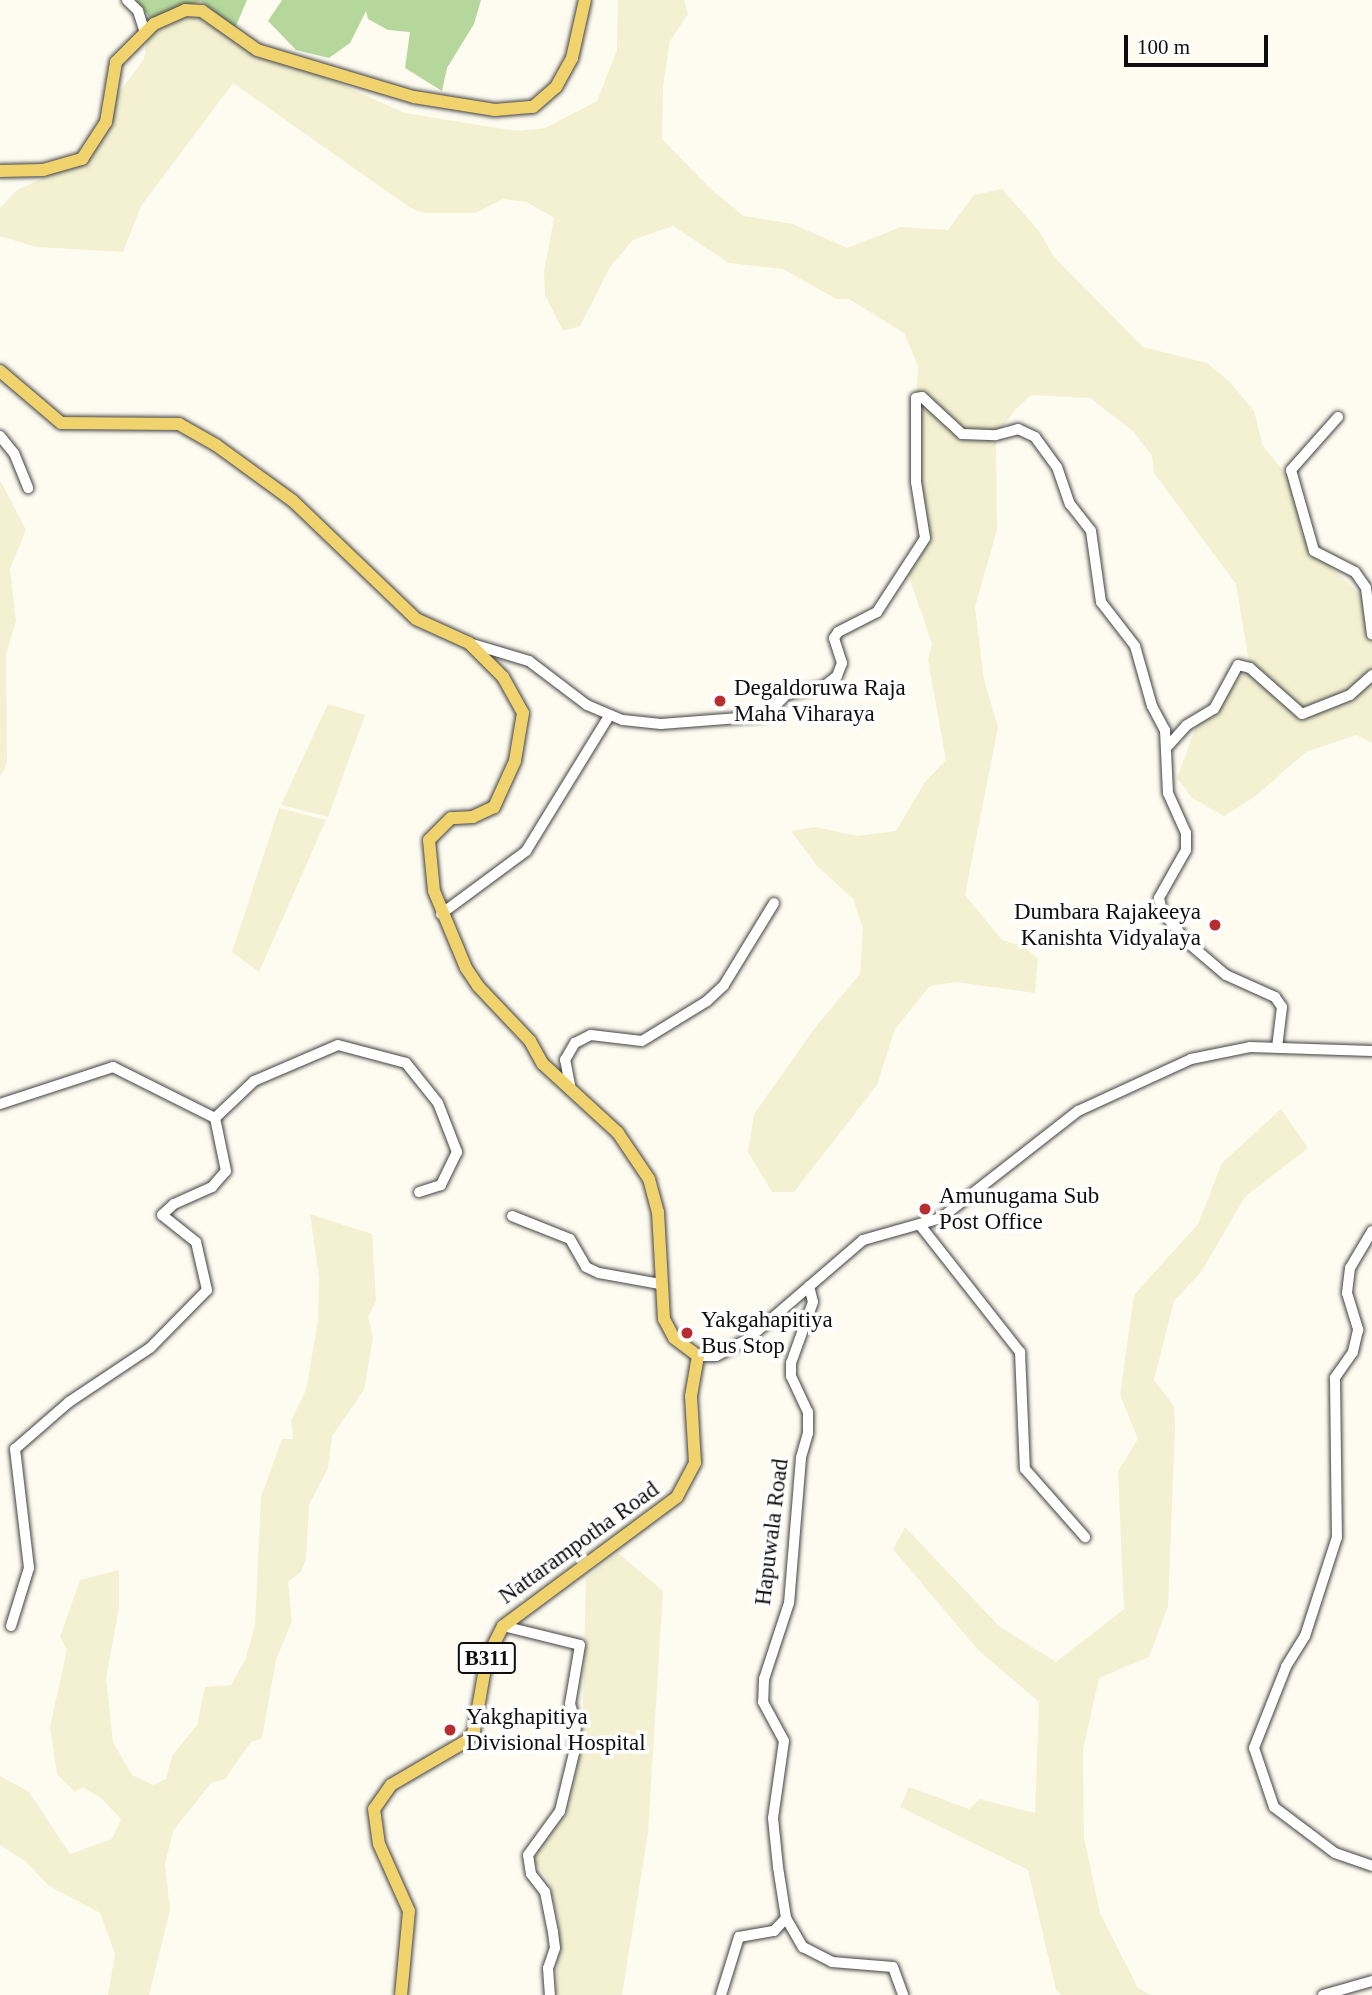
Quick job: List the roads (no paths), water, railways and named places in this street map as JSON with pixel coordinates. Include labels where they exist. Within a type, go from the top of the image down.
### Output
[{"type":"main road","points":[[0,171],[62,167],[88,154],[108,114],[116,61],[145,32],[185,10],[202,11],[257,50],[414,97],[495,110],[533,107],[556,87],[572,58],[584,0]]},
{"type":"main road","points":[[0,371],[61,423],[179,424],[293,501],[416,619],[469,643],[516,696],[522,732],[515,761],[494,807],[473,817],[451,818],[429,840],[441,914],[478,986],[573,1095],[618,1133],[649,1179],[658,1212],[660,1284],[668,1328],[698,1356]]},
{"type":"main road","name":"Nattarampotha Road","points":[[401,1995],[409,1911],[379,1844],[374,1808],[391,1785],[468,1740],[474,1731],[487,1657],[503,1626],[677,1497],[695,1463],[691,1396],[698,1356]]},
{"type":"street","points":[[127,0],[138,11],[145,32]]},
{"type":"street","points":[[469,643],[529,662],[587,705],[610,716],[662,724],[765,716],[787,694],[823,687],[837,676],[842,663],[834,638],[838,632],[877,612],[925,538],[916,482],[916,398],[922,397],[962,434],[996,435],[1018,429],[1035,437],[1057,467],[1070,504],[1091,531],[1101,602],[1135,646],[1168,746],[1168,793],[1186,833],[1186,850],[1159,898],[1162,911],[1186,942],[1226,975],[1275,997],[1282,1007],[1277,1046]]},
{"type":"street","points":[[1338,417],[1291,470],[1314,551],[1354,572],[1366,588],[1372,635]]},
{"type":"street","points":[[0,436],[14,453],[28,488]]},
{"type":"street","points":[[1168,746],[1187,725],[1214,709],[1238,665],[1250,668],[1302,715],[1350,695],[1372,675]]},
{"type":"street","points":[[441,914],[526,851],[610,716]]},
{"type":"street","points":[[573,1095],[565,1060],[575,1043],[591,1035],[642,1041],[707,1001],[724,985],[774,903]]},
{"type":"street","points":[[215,1118],[254,1081],[338,1045],[406,1063],[438,1103],[457,1152],[440,1185],[419,1192]]},
{"type":"street","points":[[698,1356],[733,1349],[863,1240],[941,1218],[978,1192],[1020,1153],[1077,1111],[1191,1059],[1277,1046],[1372,1051]]},
{"type":"street","points":[[0,1104],[113,1068],[215,1118]]},
{"type":"street","points":[[11,1626],[29,1567],[15,1448],[69,1402],[150,1348],[207,1290],[196,1242],[162,1215],[174,1204],[212,1187],[226,1171],[215,1118]]},
{"type":"street","points":[[512,1216],[570,1239],[586,1267],[599,1273],[660,1284]]},
{"type":"street","points":[[920,1225],[1020,1352],[1026,1469],[1086,1537]]},
{"type":"street","points":[[1372,1231],[1350,1268],[1347,1293],[1358,1329],[1353,1352],[1335,1378],[1337,1537],[1305,1636],[1271,1699],[1254,1748],[1274,1807],[1335,1853],[1372,1866]]},
{"type":"street","name":"Hapuwala Road","points":[[809,1286],[813,1302],[791,1363],[791,1376],[808,1412],[808,1433],[801,1458],[789,1603],[764,1679],[763,1702],[784,1741],[773,1818],[786,1918],[803,1947],[832,1962],[893,1968],[902,1995]]},
{"type":"street","points":[[503,1626],[580,1644],[570,1704],[576,1724],[574,1753],[560,1811],[527,1855],[531,1874],[545,1892],[553,1933],[555,1948],[548,1968],[550,1995]]},
{"type":"street","points":[[721,1995],[739,1937],[774,1931],[786,1918]]},
{"type":"street","points":[[1323,1995],[1372,1981]]},
{"type":"place","name":"Degaldoruwa Raja Maha Viharaya","points":[[720,701]]},
{"type":"place","name":"Dumbara Rajakeeya Kanishta Vidyalaya","points":[[1215,925]]},
{"type":"place","name":"Amunugama Sub Post Office","points":[[925,1209]]},
{"type":"place","name":"Yakgahapitiya Bus Stop","points":[[687,1333]]},
{"type":"place","name":"Yakghapitiya Divisional Hospital","points":[[450,1730]]}]
